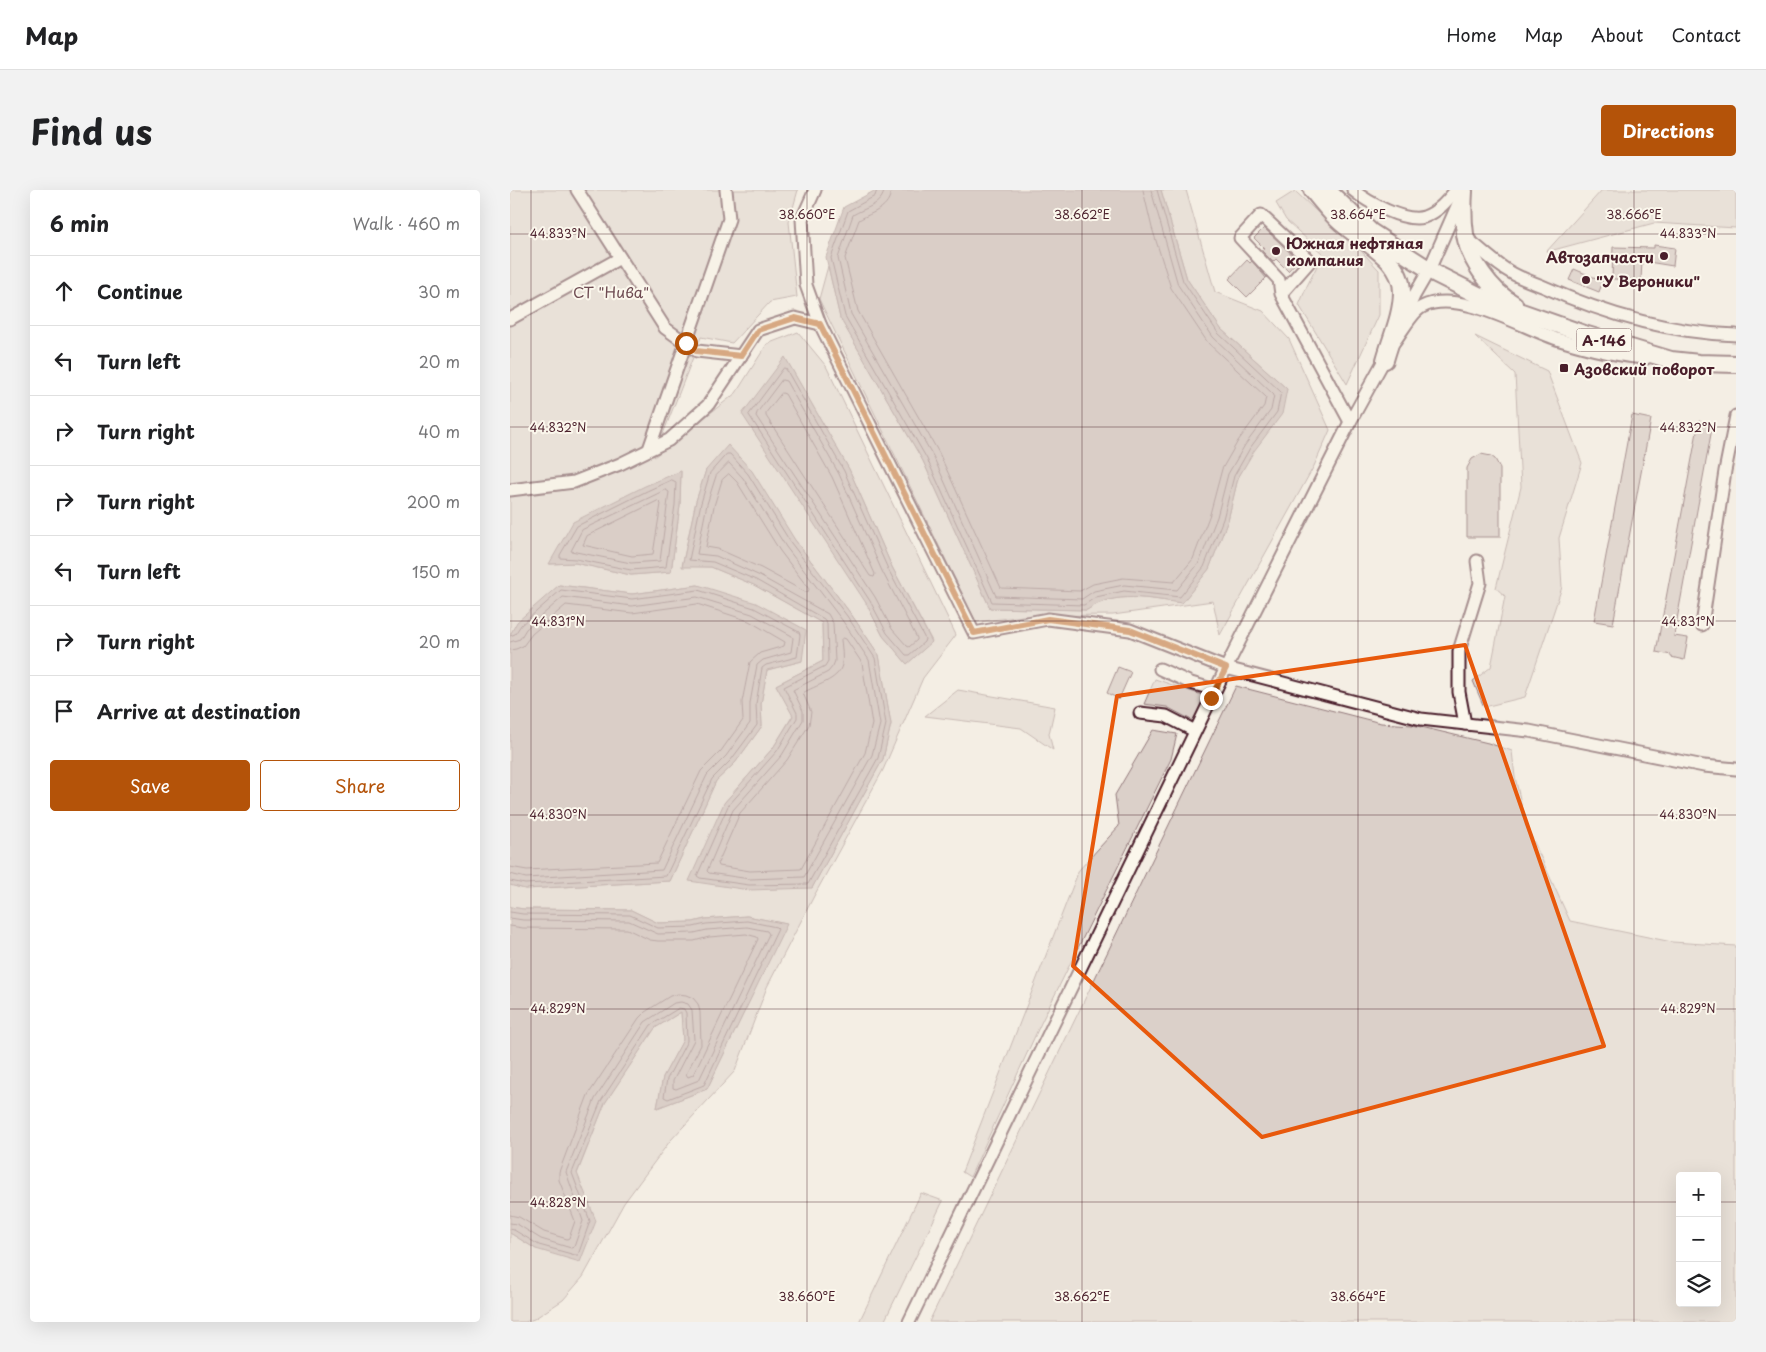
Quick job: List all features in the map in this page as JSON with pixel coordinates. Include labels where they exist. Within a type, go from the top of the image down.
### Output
[{"type":"highway","points":[[1312,190],[1338,220],[1386,259],[1400,276],[1401,304],[1388,353]]},
{"type":"highway","name":"А-146","points":[[1327,190],[1371,232],[1429,270],[1482,297],[1584,334],[1672,360],[1736,364]]},
{"type":"highway","points":[[1461,190],[1465,237],[1477,265],[1491,285],[1507,300],[1538,317]]},
{"type":"street","points":[[577,190],[665,328],[696,351],[741,356]]},
{"type":"street","points":[[649,449],[729,219],[726,190]]},
{"type":"street","points":[[815,190],[802,219],[806,285],[820,324],[974,633],[1048,619],[1130,630],[1226,668],[1421,719],[1529,731],[1704,766],[1736,770]]},
{"type":"street","points":[[1353,190],[1387,211],[1410,217],[1422,217],[1442,207],[1461,190]]},
{"type":"street","points":[[908,1322],[1215,690],[1350,422],[1388,353],[1414,296],[1429,270],[1461,190]]},
{"type":"street","points":[[1281,294],[1310,261],[1261,215],[1240,238],[1279,280],[1281,294],[1350,422]]},
{"type":"street","points":[[1465,237],[1510,272],[1567,298],[1616,314],[1658,324],[1712,334],[1736,335]]},
{"type":"street","points":[[510,319],[620,258]]},
{"type":"street","points":[[1388,353],[1420,308],[1428,304],[1450,302],[1477,308],[1558,340],[1618,356],[1672,360]]},
{"type":"street","points":[[510,490],[574,482],[620,464],[668,440],[708,405],[758,330],[795,318],[820,324]]},
{"type":"street","points":[[1702,625],[1725,471],[1736,416]]},
{"type":"street","points":[[1465,724],[1459,692],[1459,651],[1480,583],[1477,561]]},
{"type":"street","points":[[1160,669],[1191,683],[1215,690]]},
{"type":"street","points":[[1140,713],[1166,716],[1195,731]]},
{"type":"highlighted area","points":[[1465,645],[1604,1046],[1262,1137],[1073,966],[1117,696]]},
{"type":"green space","name":"СТ \"Нива\"","points":[[510,190],[798,190],[789,222],[797,297],[770,302],[732,343],[701,337],[654,457],[736,393],[767,344],[798,332],[826,366],[956,635],[923,678],[883,770],[767,987],[735,1071],[670,1141],[624,1203],[583,1277],[563,1300],[534,1319],[525,1322],[510,1322],[510,1233],[536,1249],[595,1221],[577,1174],[605,1103],[655,1028],[681,1012],[683,1040],[663,1077],[657,1108],[707,1089],[786,924],[747,916],[705,919],[693,922],[658,923],[631,910],[524,909],[510,907],[510,885],[525,889],[670,881],[716,781],[735,763],[762,726],[761,704],[767,670],[802,661],[698,585],[632,594],[559,585],[510,635]],"holes":[[[785,358],[849,469],[892,567],[932,641],[907,664],[883,636],[866,603]],[[706,470],[795,540],[851,614],[879,655],[891,724],[883,759],[812,888],[724,803],[773,748],[793,715],[776,685],[823,661],[822,623],[754,585],[711,567],[682,566],[696,501]],[[681,471],[680,505],[671,572],[631,575],[575,563],[550,564]]]},
{"type":"green space","points":[[1161,190],[1186,190],[1215,292],[1263,311],[1289,339],[1330,430],[1314,466],[1220,635],[1213,601],[1113,615],[1023,616],[976,622],[819,299],[828,266],[840,318],[923,461],[990,608],[1087,610],[1109,600],[1121,598],[1145,598],[1182,603],[1209,569],[1228,520],[1238,478],[1287,389],[1221,329],[1187,279]]},
{"type":"green space","points":[[1602,190],[1736,190],[1736,228],[1654,223],[1546,252]]},
{"type":"green space","points":[[1295,191],[1332,226],[1350,239],[1379,270],[1379,315],[1347,384],[1299,305],[1323,254],[1286,220],[1276,203]]},
{"type":"green space","points":[[1475,336],[1547,371],[1582,463],[1559,538],[1562,587],[1525,697],[1484,707],[1473,681],[1491,667],[1505,596],[1496,588],[1521,487],[1515,374]]},
{"type":"green space","points":[[1155,679],[1211,698],[1199,724],[1167,707],[1144,704]]},
{"type":"green space","points":[[1236,686],[1381,723],[1413,725],[1488,743],[1512,751],[1515,777],[1526,825],[1570,921],[1672,942],[1736,946],[1736,1322],[929,1322]]},
{"type":"green space","points":[[958,690],[1055,707],[1049,734],[1053,750],[1021,728],[925,716]]},
{"type":"green space","points":[[1153,730],[1177,734],[1171,759],[1041,1023],[970,1177],[962,1172],[1079,870],[1119,826],[1115,795]]},
{"type":"green space","points":[[921,1193],[943,1201],[884,1322],[859,1322]]},
{"type":"water","points":[[876,190],[1161,190],[1187,279],[1221,329],[1287,389],[1282,414],[1254,451],[1238,478],[1228,520],[1209,569],[1182,603],[1145,598],[1121,598],[1109,600],[1087,610],[990,608],[923,461],[840,318],[826,257],[844,207]]},
{"type":"water","points":[[785,357],[849,469],[892,567],[932,642],[907,664],[883,636],[866,603],[742,414]]},
{"type":"water","points":[[728,445],[752,471],[795,540],[851,614],[879,655],[891,724],[883,759],[812,888],[749,890],[689,881],[724,803],[773,748],[793,716],[776,685],[823,661],[822,623],[754,585],[711,567],[682,567],[696,501],[706,470]]},
{"type":"water","points":[[681,471],[680,505],[671,572],[631,575],[575,563],[549,564],[573,522],[645,486]]},
{"type":"water","points":[[559,585],[632,594],[698,585],[756,603],[806,630],[802,661],[767,670],[761,704],[762,726],[735,763],[716,781],[670,881],[525,889],[510,885],[510,635],[517,622]]},
{"type":"water","points":[[510,907],[524,909],[631,910],[658,923],[693,922],[705,919],[747,916],[787,924],[707,1089],[657,1108],[663,1077],[683,1040],[681,1012],[655,1028],[605,1103],[577,1173],[596,1221],[580,1262],[536,1249],[510,1233]]},
{"type":"building","points":[[1264,228],[1298,260],[1288,271],[1276,259],[1273,262],[1262,251],[1264,248],[1254,238]]},
{"type":"building","points":[[1654,245],[1675,248],[1673,266],[1642,261],[1641,280],[1612,279],[1613,247],[1654,248]]},
{"type":"building","points":[[1247,260],[1250,263],[1252,261],[1266,278],[1247,297],[1229,279]]},
{"type":"building","name":"\"У Вероники\"","points":[[1574,269],[1603,281],[1599,292],[1569,280]]},
{"type":"building","points":[[1632,415],[1651,419],[1613,624],[1594,621]]},
{"type":"building","points":[[1699,421],[1713,423],[1674,636],[1688,638],[1684,660],[1656,652]]},
{"type":"building","points":[[1481,454],[1491,456],[1500,468],[1500,537],[1467,537],[1467,468],[1472,459]]},
{"type":"building","points":[[1118,667],[1131,672],[1119,699],[1107,693]]},
{"type":"place","name":"Южная нефтяная компания","points":[[1276,251]]},
{"type":"place","name":"Автозапчасти","points":[[1664,256]]},
{"type":"place","name":"\"У Вероники\"","points":[[1586,280]]},
{"type":"place","name":"Азовский поворот","points":[[1564,368]]},
{"type":"route","points":[[686,343],[696,351],[741,356],[758,330],[795,318],[820,324],[974,633],[1048,619],[1130,630],[1226,668],[1211,698]]}]
